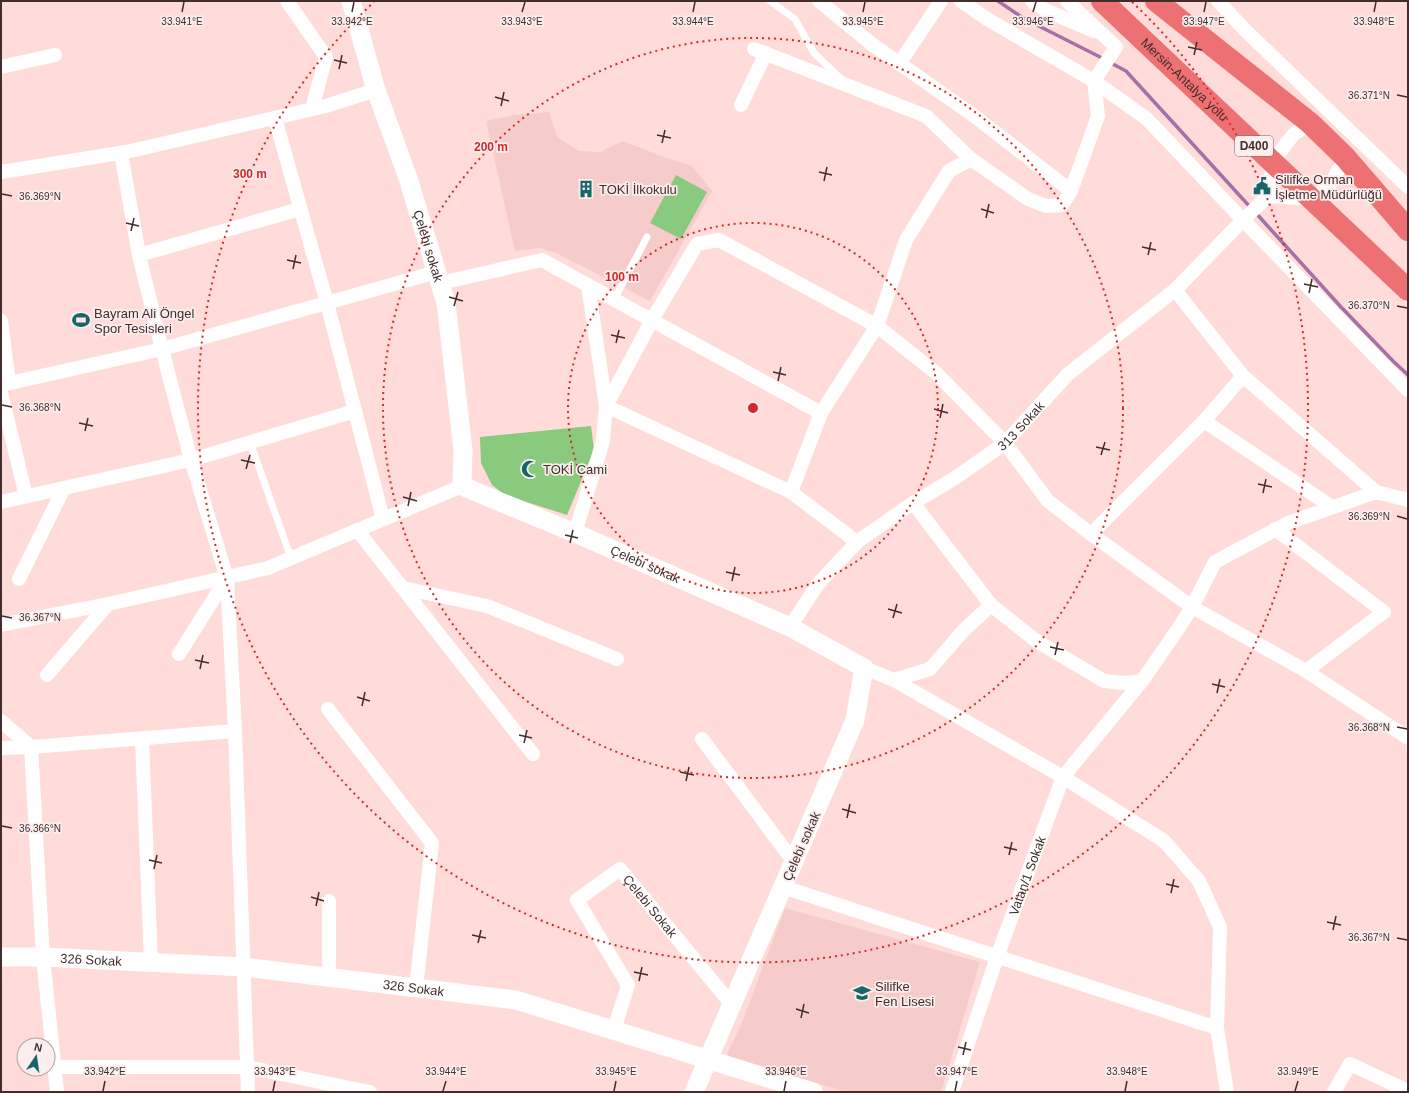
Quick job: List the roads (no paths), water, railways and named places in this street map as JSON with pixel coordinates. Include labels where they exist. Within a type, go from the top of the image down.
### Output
[{"type":"highway","name":"Mersin-Antalya yolu","points":[[1102,1],[1408,290]]},
{"type":"highway","points":[[1156,1],[1310,123],[1345,157],[1408,230]]},
{"type":"street","points":[[287,1],[326,57],[312,109]]},
{"type":"street","name":"Çelebi sokak","points":[[351,1],[376,90],[408,178],[446,303],[463,450],[462,486],[575,533],[790,627],[864,668],[855,720],[694,1092]]},
{"type":"street","points":[[819,1],[872,45],[973,115],[1071,191]]},
{"type":"street","points":[[899,64],[941,1]]},
{"type":"street","points":[[961,1],[987,19],[1094,81],[1148,119],[1245,217],[1408,390]]},
{"type":"street","points":[[1032,1],[1046,10],[1104,35]]},
{"type":"street","points":[[741,105],[760,51],[926,116],[971,159],[1028,199],[1046,206],[1062,205],[1071,191],[1098,116],[1094,81],[1116,47],[1067,1]]},
{"type":"street","points":[[1218,1],[1250,35],[1408,187]]},
{"type":"street","points":[[1,67],[55,55]]},
{"type":"street","points":[[1,172],[121,153],[312,109],[376,90]]},
{"type":"street","points":[[275,118],[327,303],[383,519]]},
{"type":"street","points":[[1310,123],[1294,134],[1282,149],[1273,164],[1264,200],[1309,198],[1322,192],[1335,177],[1345,157]]},
{"type":"street","points":[[121,153],[139,255],[162,349],[191,460],[227,578],[235,731],[248,1092]]},
{"type":"street","points":[[792,492],[821,413],[877,326],[906,240],[949,171],[971,159]]},
{"type":"street","name":"313 Sokak","points":[[790,627],[818,584],[857,542],[913,503],[955,478],[1005,443],[1068,374],[1175,290],[1245,217],[1264,200]]},
{"type":"street","points":[[139,255],[300,209]]},
{"type":"street","points":[[606,406],[652,320],[697,244],[719,240],[877,326],[936,373],[1005,443],[1048,501],[1192,607],[1306,671],[1408,738]]},
{"type":"street","points":[[4,387],[162,349],[327,303],[438,278],[542,260],[821,413]]},
{"type":"street","points":[[575,533],[603,441],[606,406],[588,285]]},
{"type":"street","points":[[1175,290],[1243,376],[1376,492],[1408,500]]},
{"type":"street","points":[[1,321],[4,387],[26,496]]},
{"type":"street","points":[[1091,534],[1204,421],[1243,376]]},
{"type":"street","points":[[606,406],[792,492],[857,542]]},
{"type":"street","points":[[1,502],[191,460],[355,411]]},
{"type":"street","points":[[1204,421],[1332,507]]},
{"type":"street","points":[[1,625],[108,604],[268,568],[462,486]]},
{"type":"street","points":[[19,579],[64,488]]},
{"type":"street","name":"Vatan/1 Sokak","points":[[952,1092],[997,956],[1063,777],[1142,680],[1192,607],[1215,562],[1288,523],[1376,492]]},
{"type":"street","points":[[913,503],[991,605],[1035,640],[1104,681],[1123,684],[1142,680]]},
{"type":"street","points":[[1276,529],[1384,612],[1306,671]]},
{"type":"street","points":[[357,530],[533,754]]},
{"type":"street","points":[[179,654],[227,578]]},
{"type":"street","points":[[402,588],[487,606],[617,659]]},
{"type":"street","points":[[47,675],[108,604]]},
{"type":"street","points":[[894,680],[930,668],[964,630],[991,605]]},
{"type":"street","points":[[864,668],[894,680],[1063,777],[1164,841],[1199,881],[1220,927],[1217,1028],[1226,1092]]},
{"type":"street","points":[[328,709],[432,843],[416,988]]},
{"type":"street","points":[[1,721],[32,747],[43,957],[51,1037]]},
{"type":"street","points":[[1,748],[32,747],[235,731]]},
{"type":"street","points":[[142,739],[151,962]]},
{"type":"street","points":[[702,739],[794,862]]},
{"type":"street","name":"Çelebi Sokak","points":[[614,1030],[628,985],[577,900],[620,868],[732,1005]]},
{"type":"street","points":[[783,887],[1217,1028]]},
{"type":"street","points":[[329,901],[329,977]]},
{"type":"street","name":"326 Sokak","points":[[1,957],[43,957],[244,967],[516,1000],[813,1092]]},
{"type":"street","points":[[1334,1092],[1350,1064],[1408,1091]]},
{"type":"street","points":[[56,1067],[247,1067],[370,1092]]},
{"type":"street","points":[[55,1077],[57,1092]]},
{"type":"lane","points":[[770,1],[794,19],[814,53],[848,86]]},
{"type":"lane","points":[[614,300],[647,237]]},
{"type":"lane","points":[[250,442],[291,558]]},
{"type":"waterway","points":[[998,1],[1023,18],[1104,59]]},
{"type":"waterway","points":[[1109,62],[1126,71],[1251,208]]},
{"type":"waterway","points":[[1255,212],[1341,307],[1408,375]]},
{"type":"place","name":"Silifke Orman İşletme Müdürlüğü","points":[[1262,186]]},
{"type":"place","name":"TOKİ İlkokulu","points":[[586,189]]},
{"type":"place","name":"Bayram Ali Öngel Spor Tesisleri","points":[[81,320]]},
{"type":"place","name":"TOKİ Cami","points":[[530,469]]},
{"type":"place","name":"Silifke Fen Lisesi","points":[[862,993]]}]
